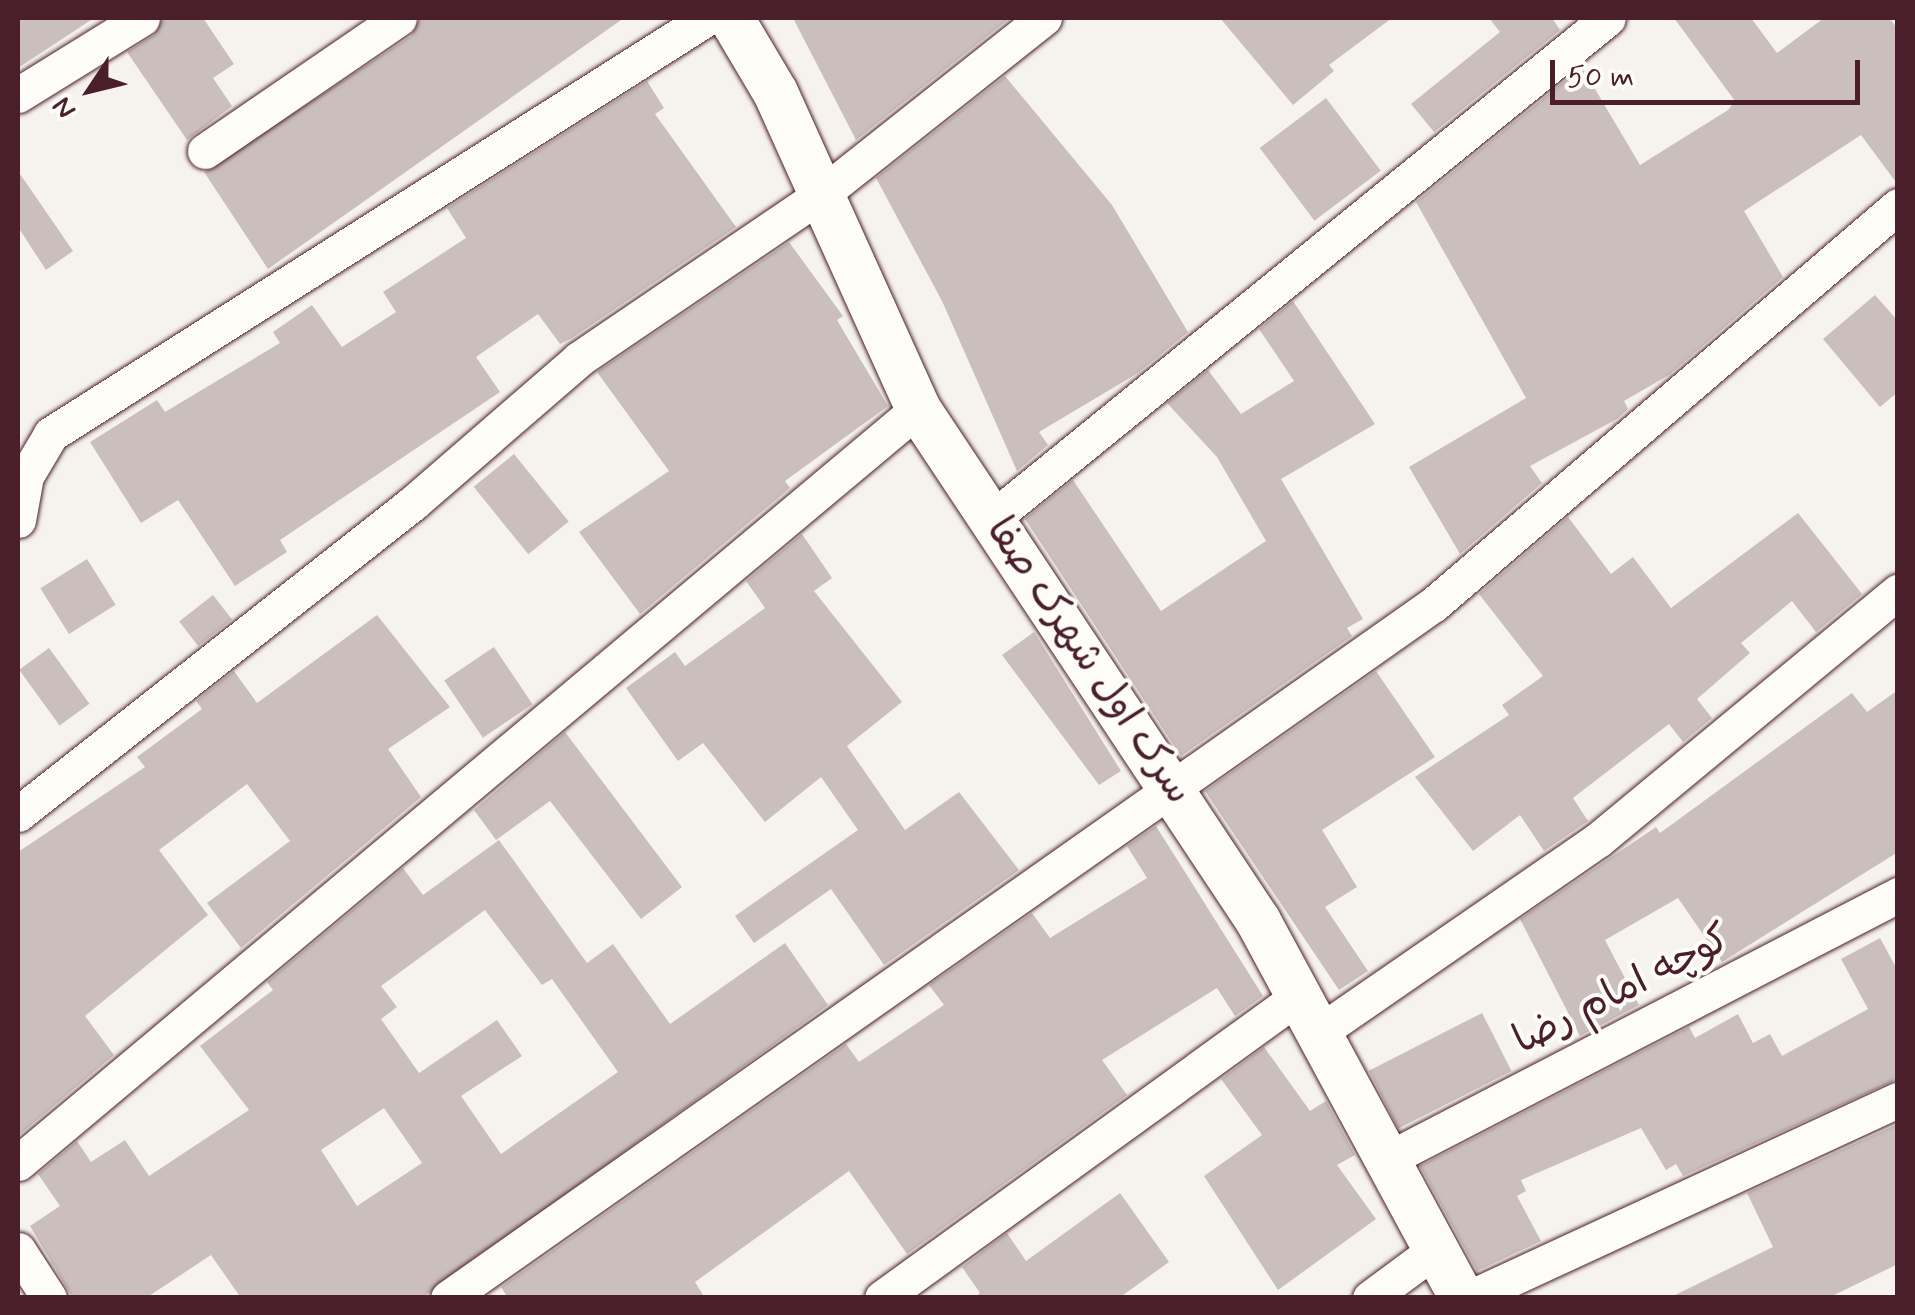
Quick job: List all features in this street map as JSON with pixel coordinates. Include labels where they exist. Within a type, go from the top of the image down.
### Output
[{"type":"street","points":[[18,95],[142,18]]},
{"type":"street","points":[[205,151],[399,18]]},
{"type":"street","points":[[18,520],[26,476],[51,434],[707,18]]},
{"type":"street","name":"سرک اول شهرک صفا","points":[[731,18],[824,193],[918,410],[1173,785],[1308,1015],[1465,1298]]},
{"type":"street","points":[[18,814],[413,503],[578,359],[824,193],[1044,18]]},
{"type":"street","points":[[994,517],[1608,18]]},
{"type":"street","points":[[448,1298],[1434,604],[1898,206]]},
{"type":"street","points":[[18,1163],[918,410]]},
{"type":"street","points":[[882,1298],[1308,1015],[1599,839],[1898,592]]},
{"type":"street","name":"کوچه امام رضا","points":[[1386,1160],[1898,895]]},
{"type":"street","points":[[1465,1298],[1898,1100]]},
{"type":"street","points":[[18,1250],[49,1298]]},
{"type":"street","points":[[1370,1298],[1435,1250]]},
{"type":"building","points":[[18,18],[94,18],[18,68]]},
{"type":"building","points":[[163,18],[203,18],[234,64],[213,78],[232,106],[187,140],[127,52],[154,35]]},
{"type":"building","points":[[420,18],[624,18],[268,269],[204,172],[411,36]]},
{"type":"building","points":[[793,18],[1010,18],[856,140]]},
{"type":"building","points":[[1220,18],[1392,18],[1329,65],[1334,71],[1293,105]]},
{"type":"building","points":[[1489,18],[1552,18],[1560,30],[1434,132],[1411,104],[1500,32]]},
{"type":"building","points":[[1674,18],[1751,18],[1777,53],[1824,18],[1889,18],[1898,29],[1898,185],[1861,135],[1744,211],[1783,277],[1669,375],[1624,401],[1628,409],[1617,419],[1530,466],[1542,483],[1460,554],[1409,467],[1526,398],[1416,202],[1582,67],[1640,165],[1728,110],[1735,101]]},
{"type":"building","points":[[1005,76],[1112,205],[1188,332],[1138,373],[1039,432],[1048,445],[1017,471],[942,301],[876,178]]},
{"type":"building","points":[[647,81],[664,108],[655,114],[736,227],[560,344],[538,314],[476,357],[500,392],[280,540],[287,552],[235,586],[178,500],[141,523],[90,442],[157,400],[165,412],[280,343],[273,332],[312,305],[342,347],[396,312],[383,292],[466,238],[447,208]]},
{"type":"building","points":[[1326,98],[1381,171],[1314,221],[1260,148]]},
{"type":"building","points":[[18,171],[73,251],[46,270],[18,227]]},
{"type":"building","points":[[789,242],[843,316],[837,320],[888,406],[785,481],[790,488],[640,614],[579,532],[669,471],[597,372]]},
{"type":"building","points":[[1875,295],[1898,321],[1898,392],[1880,407],[1823,339]]},
{"type":"building","points":[[1293,301],[1375,424],[1281,479],[1363,619],[1347,628],[1352,636],[1181,756],[1025,519],[1073,480],[1161,611],[1266,541],[1217,457],[1167,403],[1208,370],[1241,414],[1294,381],[1259,329]]},
{"type":"building","points":[[514,454],[569,522],[528,554],[474,487]]},
{"type":"building","points":[[1798,513],[1862,594],[1816,632],[1792,601],[1741,643],[1750,653],[1697,699],[1712,718],[1683,742],[1669,724],[1573,798],[1588,821],[1544,851],[1520,815],[1473,851],[1415,777],[1509,715],[1502,705],[1543,676],[1479,594],[1568,517],[1611,574],[1633,557],[1671,608]]},
{"type":"building","points":[[802,534],[832,578],[814,591],[902,702],[847,746],[905,830],[959,792],[1019,870],[884,965],[831,889],[754,943],[735,916],[858,830],[821,777],[765,822],[703,743],[678,761],[626,688],[675,652],[685,666],[765,608],[746,581]]},
{"type":"building","points":[[87,559],[116,605],[69,634],[40,588]]},
{"type":"building","points":[[213,595],[232,619],[198,646],[179,621]]},
{"type":"building","points":[[377,615],[450,707],[388,749],[421,797],[241,948],[207,903],[290,841],[247,784],[159,850],[208,915],[85,1016],[114,1055],[18,1136],[18,852],[145,767],[137,757],[202,709],[196,701],[234,671],[257,703]]},
{"type":"building","points":[[1034,632],[1121,771],[1099,785],[1002,655]]},
{"type":"building","points":[[494,647],[533,704],[483,738],[444,681]]},
{"type":"building","points":[[49,648],[90,704],[60,726],[19,670]]},
{"type":"building","points":[[1376,671],[1435,757],[1322,830],[1357,887],[1325,907],[1368,971],[1339,990],[1205,791]]},
{"type":"building","points":[[1898,690],[1898,852],[1722,962],[1678,898],[1605,940],[1639,1005],[1580,1036],[1520,919],[1656,827],[1660,833],[1852,693],[1867,712]]},
{"type":"building","points":[[565,732],[682,887],[641,919],[550,801],[496,840],[474,810]]},
{"type":"building","points":[[1156,826],[1263,996],[1235,1016],[1217,988],[1102,1060],[1127,1095],[907,1254],[849,1171],[695,1282],[705,1298],[508,1298],[501,1287],[846,1044],[859,1062],[944,1005],[929,985],[1032,913],[1050,938],[1147,878],[1127,846]]},
{"type":"building","points":[[499,840],[587,963],[613,944],[670,1024],[785,943],[828,1005],[422,1298],[241,1298],[211,1255],[146,1298],[73,1298],[30,1226],[60,1206],[38,1174],[77,1141],[91,1162],[125,1140],[149,1176],[249,1110],[200,1046],[273,990],[267,982],[403,868],[423,895]],"holes":[[[485,910],[542,985],[552,979],[618,1072],[501,1154],[461,1096],[522,1056],[497,1020],[419,1073],[381,1019],[397,1007],[381,986]],[[384,1108],[422,1163],[357,1206],[321,1150]]]},
{"type":"building","points":[[1880,938],[1898,971],[1898,1079],[1683,1176],[1676,1164],[1666,1170],[1641,1128],[1521,1180],[1526,1191],[1517,1196],[1541,1241],[1477,1271],[1420,1166],[1689,1027],[1695,1038],[1738,1014],[1753,1043],[1770,1034],[1782,1056],[1868,1009],[1841,959]]},
{"type":"building","points":[[1482,1013],[1512,1071],[1398,1129],[1369,1071]]},
{"type":"building","points":[[1264,1047],[1310,1111],[1326,1101],[1355,1155],[1337,1165],[1376,1219],[1278,1290],[1204,1176],[1262,1135],[1221,1079]]},
{"type":"building","points":[[1898,1124],[1898,1264],[1828,1298],[1669,1298],[1773,1247],[1747,1193]]},
{"type":"building","points":[[1120,1193],[1169,1262],[1119,1298],[974,1298],[980,1293],[962,1267],[1007,1233],[1026,1261]]}]
